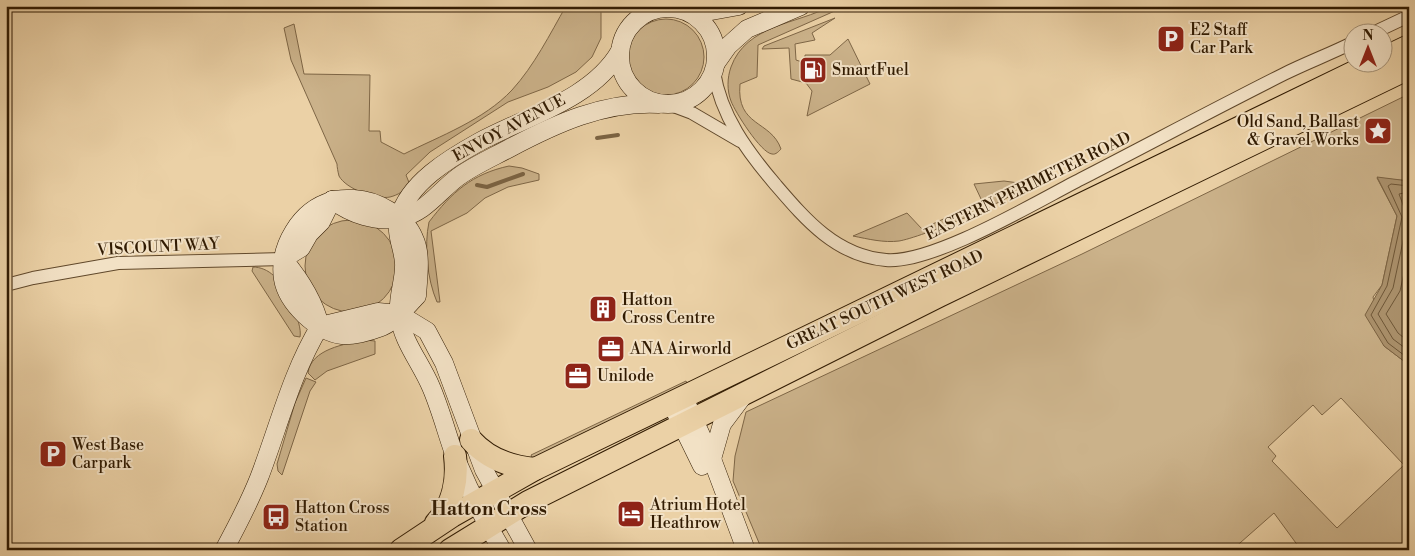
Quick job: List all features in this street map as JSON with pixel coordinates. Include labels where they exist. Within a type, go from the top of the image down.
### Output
[{"type":"highway","points":[[1392,54],[1409,46]]},
{"type":"highway","name":"GREAT SOUTH WEST ROAD","points":[[450,550],[488,526],[510,520],[692,426],[743,395],[939,296],[1409,68]]},
{"type":"highway","name":"GREAT SOUTH WEST ROAD","points":[[401,550],[472,496],[492,485],[535,469],[676,399],[940,274],[1354,72]]},
{"type":"highway","points":[[471,440],[486,454],[496,459],[535,469]]},
{"type":"highway","points":[[430,529],[445,513],[451,499],[456,474],[455,456]]},
{"type":"street","points":[[739,6],[706,12],[661,9],[644,14],[627,30],[620,51],[622,71],[631,87],[647,100],[664,104],[692,98],[703,90],[728,46],[747,29],[801,6]]},
{"type":"street","points":[[679,9],[691,14],[708,29],[716,51],[715,67]]},
{"type":"street","points":[[1392,24],[1409,16]]},
{"type":"street","name":"EASTERN PERIMETER ROAD","points":[[715,67],[721,102],[742,143],[794,207],[838,247],[868,257],[886,260],[906,259],[928,253],[984,228],[1286,73],[1342,48]]},
{"type":"street","name":"ENVOY AVENUE","points":[[399,218],[408,198],[447,162],[480,142],[588,87],[612,65],[620,51]]},
{"type":"street","name":"ENVOY AVENUE","points":[[399,218],[423,210],[444,188],[471,168],[538,133],[587,114],[609,108],[632,104],[664,104]]},
{"type":"street","name":"EASTERN PERIMETER ROAD","points":[[664,104],[692,113],[742,143]]},
{"type":"street","points":[[224,550],[243,515],[259,477],[290,386],[307,348],[320,326],[316,306],[307,294],[300,278],[283,259],[290,238],[314,209],[332,200],[350,212],[378,220],[399,218],[414,237],[418,278],[417,296],[399,314]]},
{"type":"street","name":"VISCOUNT WAY","points":[[6,285],[33,278],[118,263],[283,259]]},
{"type":"street","points":[[320,326],[378,312],[399,314],[417,323],[427,332],[434,343],[471,440],[510,520],[528,550]]},
{"type":"street","points":[[399,314],[404,337],[415,353],[432,389],[455,456],[472,496],[502,550]]},
{"type":"street","points":[[712,459],[722,424],[743,395]]},
{"type":"street","points":[[676,399],[712,459],[746,550]]},
{"type":"street","points":[[692,426],[707,474],[736,550]]},
{"type":"shaded area","points":[[566,6],[601,6],[601,38],[592,57],[576,72],[548,87],[508,102],[430,152],[406,175],[410,185],[396,195],[377,197],[370,195],[348,185],[339,176],[337,164],[291,60],[284,28],[294,24],[304,74],[370,75],[369,131],[380,131],[381,142],[404,154],[475,119],[501,101],[527,71]]},
{"type":"shaded area","points":[[831,6],[846,6],[758,45],[757,77],[740,84],[740,98],[743,108],[755,122],[770,133],[781,149],[772,154],[767,152],[755,140],[733,106],[728,89],[731,67],[738,53],[748,42],[760,34]]},
{"type":"shaded area","points":[[835,18],[812,33],[815,40],[795,44],[796,60],[805,63],[805,55],[830,55],[848,39],[870,84],[807,116],[812,91],[806,83],[791,79],[789,48],[762,49],[764,46]]},
{"type":"shaded area","points":[[674,19],[687,25],[698,36],[704,49],[702,72],[687,89],[674,95],[658,95],[645,89],[630,72],[628,49],[634,36],[651,21]]},
{"type":"shaded area","points":[[1409,94],[1409,181],[1377,178],[1397,216],[1382,285],[1373,297],[1384,346],[1409,365],[1409,550],[1301,550],[1274,513],[1232,550],[762,550],[733,481],[735,456],[746,412],[1082,254]],"holes":[[[1341,398],[1404,465],[1337,528],[1272,461],[1276,456],[1268,447],[1313,405],[1322,415]]]},
{"type":"shaded area","points":[[509,166],[539,174],[539,180],[508,187],[485,198],[467,213],[431,231],[440,302],[437,302],[427,262],[427,231],[429,222],[455,193],[473,179],[496,169]]},
{"type":"shaded area","points":[[1004,181],[1026,184],[1019,191],[1005,199],[946,226],[899,241],[853,236],[907,213],[922,229],[982,201],[974,184]]},
{"type":"shaded area","points":[[351,220],[369,223],[384,233],[394,248],[397,266],[394,284],[384,299],[369,309],[351,312],[333,309],[318,299],[308,284],[305,266],[308,248],[318,233],[333,223]]},
{"type":"shaded area","points":[[253,267],[267,271],[278,281],[296,314],[300,337],[294,336],[252,271]]},
{"type":"shaded area","points":[[365,340],[375,341],[375,354],[327,371],[315,380],[308,373],[310,365],[322,353],[339,346]]},
{"type":"shaded area","points":[[306,378],[316,382],[310,391],[282,475],[278,471],[277,464],[295,403]]},
{"type":"shaded area","points":[[686,381],[688,385],[533,459],[531,455]]},
{"type":"water","points":[[1377,177],[1409,181],[1409,365],[1384,346],[1365,315],[1382,285],[1397,216]]},
{"type":"waterway","points":[[597,138],[618,135]]},
{"type":"waterway","points":[[477,185],[487,187],[523,174]]},
{"type":"place","name":"E2 Staff Car Park","points":[[1171,39]]},
{"type":"place","name":"SmartFuel","points":[[813,70]]},
{"type":"place","name":"Old Sand, Ballast & Gravel Works","points":[[1378,131]]},
{"type":"place","name":"Hatton Cross Centre","points":[[603,309]]},
{"type":"place","name":"ANA Airworld","points":[[611,349]]},
{"type":"place","name":"Unilode","points":[[578,376]]},
{"type":"place","name":"West Base Carpark","points":[[53,454]]},
{"type":"place","name":"Atrium Hotel Heathrow","points":[[631,514]]},
{"type":"place","name":"Hatton Cross Station","points":[[276,517]]},
{"type":"district","name":"Hatton Cross","points":[[489,509]]}]
